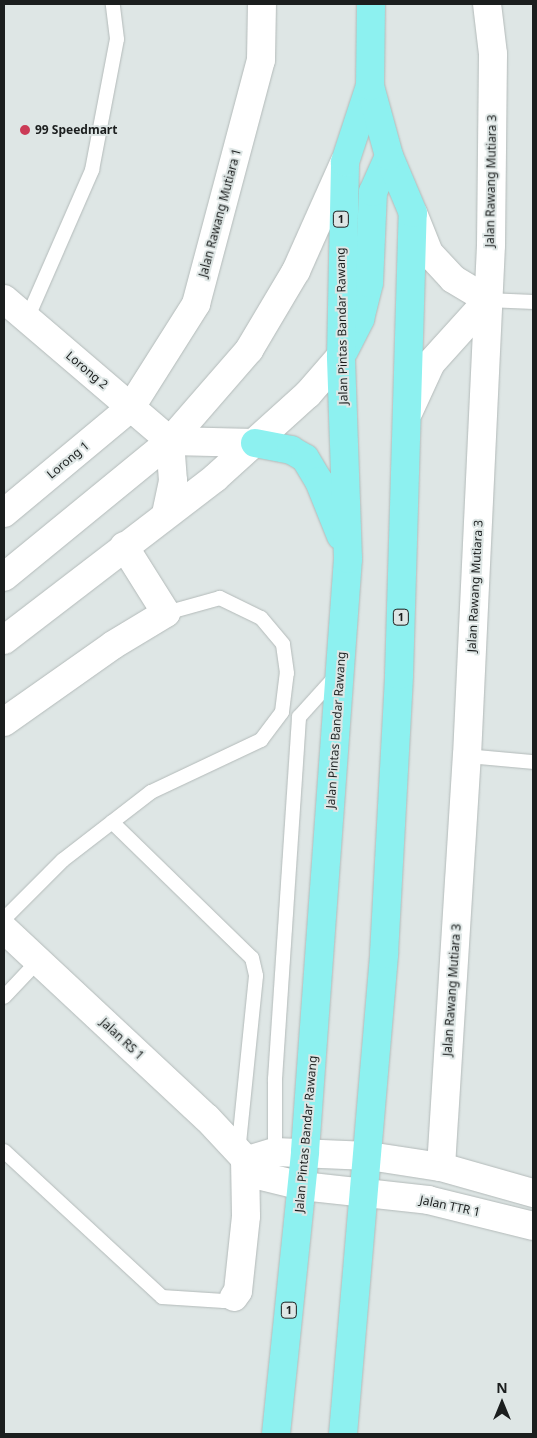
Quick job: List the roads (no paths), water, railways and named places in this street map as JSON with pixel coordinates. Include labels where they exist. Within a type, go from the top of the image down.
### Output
[{"type":"main road","name":"1","points":[[343,1434],[369,1156],[399,684],[409,411],[413,212],[389,156],[370,86],[371,4]]},
{"type":"main road","name":"Jalan Pintas Bandar Rawang","points":[[276,1434],[306,1151],[348,559],[341,356],[345,162],[370,86]]},
{"type":"main road","points":[[341,356],[365,301],[373,192],[389,156]]},
{"type":"main road","points":[[256,443],[291,450],[313,469],[348,559]]},
{"type":"street","name":"Jalan Rawang Mutiara 1","points":[[131,407],[196,304],[261,60],[262,4]]},
{"type":"street","name":"Jalan Rawang Mutiara 3","points":[[441,1167],[467,756],[488,300],[493,54],[488,4]]},
{"type":"street","points":[[4,577],[170,441],[249,350],[296,271],[345,162]]},
{"type":"street","points":[[409,411],[430,363],[488,300],[453,279],[429,252],[413,212]]},
{"type":"street","name":"Lorong 2","points":[[4,299],[170,441]]},
{"type":"street","points":[[4,640],[256,443],[341,356]]},
{"type":"street","name":"Lorong 1","points":[[4,512],[131,407]]},
{"type":"street","points":[[170,441],[256,443]]},
{"type":"street","points":[[166,514],[173,481],[170,441]]},
{"type":"street","points":[[4,722],[113,645],[166,613],[124,546]]},
{"type":"street","name":"Jalan RS 1","points":[[4,929],[207,1118],[261,1176],[302,1186]]},
{"type":"street","points":[[234,1297],[238,1291],[246,1216],[242,1157],[275,1152],[306,1151],[369,1156],[441,1167],[533,1193]]},
{"type":"street","name":"Jalan TTR 1","points":[[302,1186],[428,1200],[533,1226]]},
{"type":"lane","points":[[27,319],[92,170],[117,39],[113,4]]},
{"type":"lane","points":[[488,300],[533,302]]},
{"type":"lane","points":[[4,919],[63,860],[151,792],[261,740],[282,712],[287,673],[283,644],[261,618],[220,598],[166,613]]},
{"type":"lane","points":[[275,1179],[281,964],[299,717],[341,671]]},
{"type":"lane","points":[[467,756],[533,762]]},
{"type":"lane","points":[[112,822],[252,958],[256,976],[242,1157]]},
{"type":"lane","points":[[4,998],[38,961]]},
{"type":"lane","points":[[4,1152],[162,1297],[224,1301],[234,1297]]},
{"type":"place","name":"99 Speedmart","points":[[25,130]]}]
